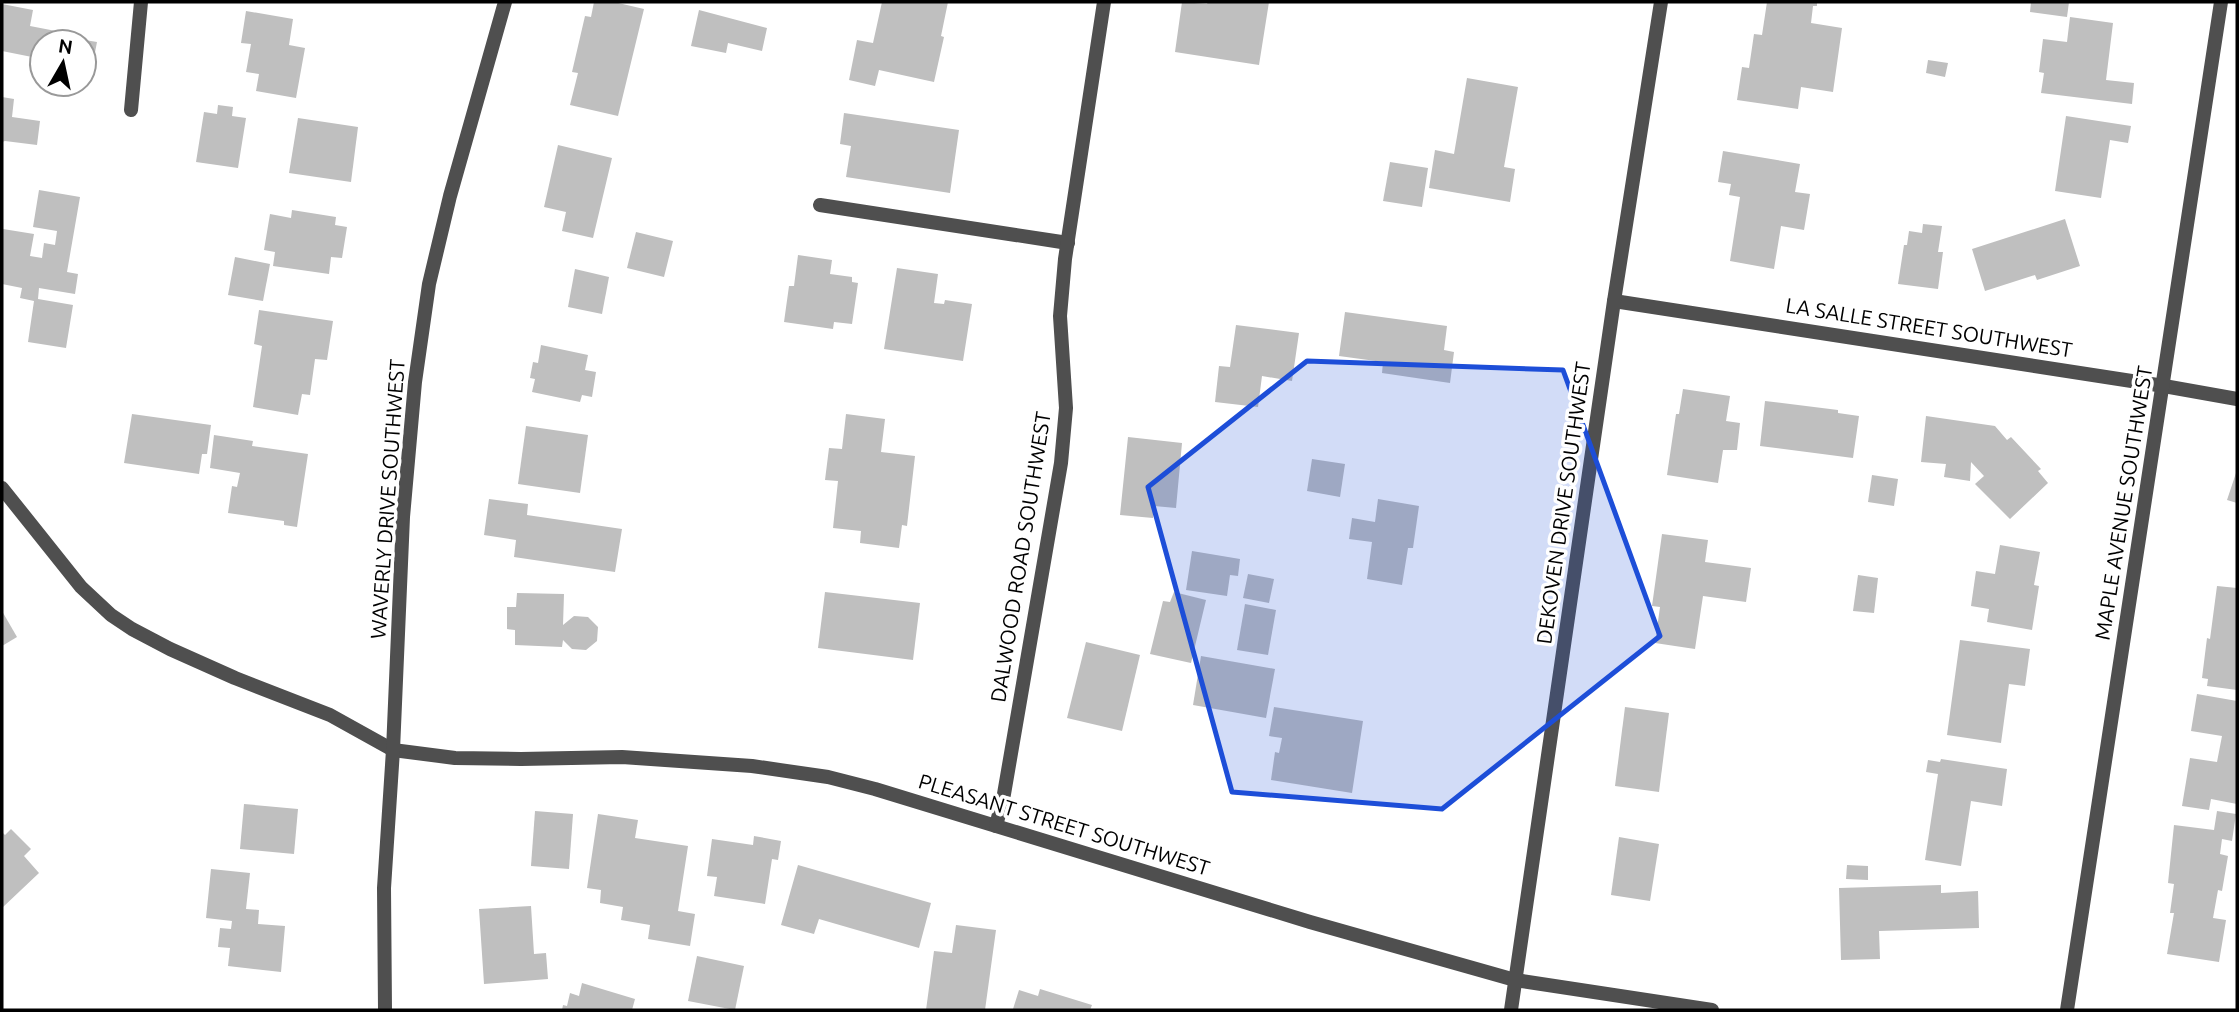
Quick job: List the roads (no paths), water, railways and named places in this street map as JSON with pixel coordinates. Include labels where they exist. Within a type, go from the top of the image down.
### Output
[{"type":"street","points":[[131,110],[141,2]]},
{"type":"street","name":"WAVERLY DRIVE SOUTHWEST","points":[[385,1010],[384,888],[403,517],[415,382],[429,284],[450,196],[505,2]]},
{"type":"street","name":"DALWOOD ROAD SOUTHWEST","points":[[996,827],[1061,463],[1066,408],[1060,316],[1068,243],[1104,2]]},
{"type":"street","name":"DEKOVEN DRIVE SOUTHWEST","points":[[1511,1010],[1614,301],[1661,2]]},
{"type":"street","name":"MAPLE AVENUE SOUTHWEST","points":[[2067,1010],[2221,2]]},
{"type":"street","points":[[820,205],[1068,243]]},
{"type":"street","name":"LA SALLE STREET SOUTHWEST","points":[[1614,301],[2237,399]]},
{"type":"street","points":[[2,488],[81,587],[111,615],[170,649],[330,715],[393,750]]},
{"type":"street","name":"PLEASANT STREET SOUTHWEST","points":[[393,750],[455,758],[622,757],[752,766],[828,777],[1515,981],[1712,1010]]}]
